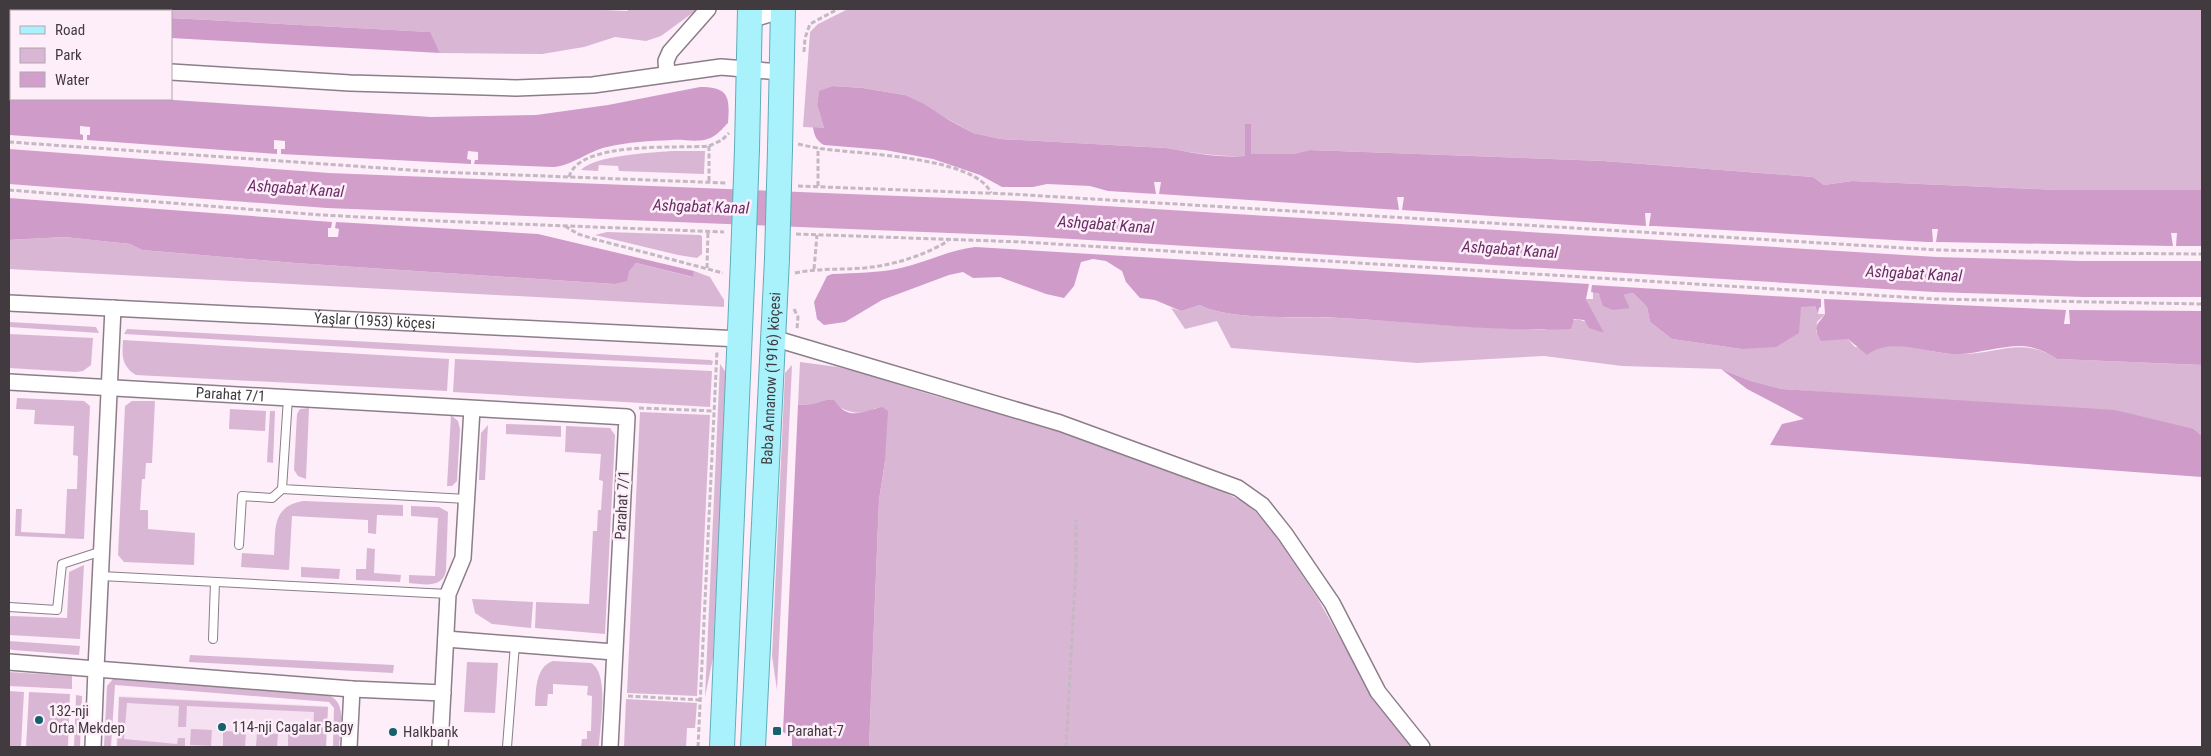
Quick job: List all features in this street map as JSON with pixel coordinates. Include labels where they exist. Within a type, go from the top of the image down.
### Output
[{"type":"main road","name":"Baba Annanow (1916) köçesi","points":[[753,747],[773,338],[786,266],[791,148],[780,72],[784,9]]},
{"type":"main road","points":[[722,747],[740,339],[735,267],[747,149],[750,14]]},
{"type":"street","points":[[667,74],[666,61],[670,52],[708,9]]},
{"type":"street","points":[[750,14],[784,9]]},
{"type":"street","points":[[172,72],[350,83],[516,88],[593,85],[720,67],[780,72]]},
{"type":"street","name":"Ýaşlar (1953) köçesi","points":[[9,302],[740,339]]},
{"type":"street","points":[[93,747],[113,308]]},
{"type":"street","points":[[773,338],[1060,423],[1238,488],[1262,505],[1285,534],[1332,603],[1378,692],[1422,747]]},
{"type":"street","name":"Parahat 7/1","points":[[9,382],[626,417],[610,747]]},
{"type":"street","points":[[440,747],[448,594],[464,558],[472,408]]},
{"type":"street","points":[[446,639],[614,652]]},
{"type":"street","points":[[9,662],[352,689],[443,694]]},
{"type":"street","points":[[349,747],[352,689]]},
{"type":"lane","points":[[240,545],[242,496],[272,498],[282,488],[288,398]]},
{"type":"lane","points":[[282,488],[467,499]]},
{"type":"lane","points":[[9,607],[57,610],[62,564],[102,551]]},
{"type":"lane","points":[[101,576],[448,594]]},
{"type":"lane","points":[[213,639],[215,582]]},
{"type":"lane","points":[[507,747],[515,644]]},
{"type":"path","points":[[803,57],[805,38],[810,24],[838,9]]},
{"type":"path","points":[[569,177],[571,170],[575,166],[600,155],[624,150],[709,146],[722,140],[732,130]]},
{"type":"path","points":[[798,134],[791,148],[818,148],[888,155],[933,163],[978,179],[988,185],[992,193]]},
{"type":"path","points":[[9,142],[328,166],[729,183]]},
{"type":"path","points":[[709,146],[709,182]]},
{"type":"path","points":[[818,148],[818,186]]},
{"type":"path","points":[[788,185],[992,193],[1314,211],[1938,250],[2081,254],[2202,254]]},
{"type":"path","points":[[9,190],[320,215],[728,232]]},
{"type":"path","points":[[564,225],[578,234],[594,240],[707,268],[735,267]]},
{"type":"path","points":[[707,268],[708,231]]},
{"type":"path","points":[[787,234],[949,241],[1023,242],[1935,299],[2202,304]]},
{"type":"path","points":[[814,268],[817,235]]},
{"type":"path","points":[[786,266],[864,268],[895,263],[931,252],[949,241]]},
{"type":"path","points":[[698,747],[716,362]]},
{"type":"path","points":[[640,408],[714,411]]},
{"type":"path","points":[[1066,747],[1076,565],[1076,520]]},
{"type":"path","points":[[626,696],[701,700]]},
{"type":"shaded area","points":[[172,18],[430,32],[440,53],[172,38]]},
{"type":"shaded area","points":[[9,86],[10,100],[172,100],[431,117],[536,115],[608,105],[700,87],[710,87],[722,92],[726,95],[729,106],[728,123],[716,135],[704,140],[656,141],[615,145],[600,149],[567,164],[553,167],[474,164],[475,160],[478,160],[478,152],[468,151],[467,159],[471,160],[471,164],[281,154],[281,149],[285,149],[285,141],[274,140],[274,149],[277,149],[277,154],[87,140],[87,135],[90,135],[90,127],[80,126],[80,134],[83,135],[83,140],[9,135]]},
{"type":"shaded area","points":[[833,86],[863,88],[905,95],[973,133],[1001,139],[1166,148],[1215,156],[1245,156],[1245,124],[1251,124],[1251,154],[1293,154],[1310,150],[1604,161],[1813,177],[1824,185],[1852,181],[2058,190],[2202,190],[2202,246],[2176,246],[2177,233],[2171,233],[2173,246],[1936,242],[1938,229],[1932,229],[1933,242],[1927,242],[1649,226],[1651,213],[1645,213],[1646,226],[1402,210],[1404,197],[1397,197],[1399,210],[1159,194],[1161,182],[1154,182],[1156,194],[1108,191],[1090,186],[1047,184],[1033,187],[1002,187],[980,175],[933,159],[885,150],[824,145],[816,138],[813,127],[824,128],[817,105],[819,91]]},
{"type":"shaded area","points":[[9,198],[332,222],[331,228],[328,228],[328,237],[338,237],[339,229],[335,228],[336,222],[538,234],[694,271],[693,277],[636,263],[629,271],[627,281],[614,284],[295,263],[142,250],[130,244],[64,237],[9,240]]},
{"type":"shaded area","points":[[975,247],[1589,284],[1586,299],[1604,333],[1589,328],[1584,320],[1574,319],[1571,329],[1542,330],[1339,318],[1247,316],[1229,314],[1200,305],[1181,311],[1155,300],[1140,298],[1126,282],[1122,271],[1106,261],[1093,259],[1081,262],[1074,286],[1064,298],[1046,294],[1000,277],[973,278],[963,272],[949,275],[882,300],[845,322],[824,325],[817,319],[814,302],[827,276],[901,268]]},
{"type":"shaded area","points":[[1592,285],[1821,299],[1821,307],[1818,314],[1815,306],[1801,307],[1799,333],[1776,347],[1741,349],[1672,339],[1650,322],[1647,307],[1633,293],[1624,295],[1630,308],[1613,310],[1603,306],[1599,294],[1591,292]]},
{"type":"shaded area","points":[[1824,299],[2066,310],[2064,324],[2070,324],[2069,310],[2202,311],[2202,365],[2057,359],[2041,350],[2022,346],[1949,354],[1900,346],[1877,349],[1867,355],[1848,339],[1821,341],[1816,329],[1825,314]]},
{"type":"shaded area","points":[[1721,369],[1751,381],[1782,389],[2115,410],[2194,429],[2202,436],[2202,477],[1770,445],[1782,424],[1804,419],[1747,389]]},
{"type":"shaded area","points":[[834,400],[845,411],[851,413],[882,407],[888,411],[885,461],[879,500],[869,747],[792,747],[792,737],[783,732],[798,405]]},
{"type":"shaded area","name":"114-nji Cagalar Bagy","points":[[119,696],[328,706],[326,747],[116,747]]},
{"type":"green space","points":[[9,9],[583,9],[627,11],[629,9],[698,9],[661,36],[646,41],[615,37],[584,47],[542,54],[440,53],[429,32],[172,18],[172,10]]},
{"type":"green space","points":[[848,9],[2202,9],[2202,190],[2058,190],[1852,181],[1824,185],[1813,177],[1604,161],[1310,150],[1293,154],[1251,154],[1250,124],[1245,125],[1245,156],[1225,156],[1166,148],[1001,139],[973,133],[905,95],[863,88],[833,86],[819,92],[817,105],[824,128],[803,127],[810,32],[818,24]]},
{"type":"green space","points":[[671,151],[705,151],[704,174],[619,171],[618,166],[599,165],[598,171],[581,170],[588,165],[610,158]]},
{"type":"green space","points":[[607,232],[700,235],[702,236],[702,254],[697,258],[678,255],[595,235]]},
{"type":"green space","points":[[64,237],[130,244],[142,250],[295,263],[614,284],[636,263],[692,277],[694,271],[710,277],[724,300],[724,307],[9,269],[9,240]]},
{"type":"green space","points":[[1593,292],[1630,308],[1624,295],[1633,293],[1647,307],[1650,322],[1672,339],[1741,349],[1801,306],[1815,306],[1818,314],[1825,314],[1817,322],[1816,332],[1831,339],[1848,339],[1855,347],[1905,346],[1938,352],[1972,354],[2020,347],[2032,348],[2057,359],[2202,365],[2202,436],[2194,429],[1877,396],[1782,389],[1751,381],[1721,369],[1622,366],[1544,356],[1417,363],[1231,348],[1217,321],[1185,329],[1171,308],[1181,311],[1200,305],[1229,314],[1247,316],[1339,318],[1540,330],[1579,320],[1603,333],[1586,299],[1593,299]]},
{"type":"green space","points":[[9,322],[96,327],[99,333],[9,327]]},
{"type":"green space","points":[[127,329],[713,361],[712,365],[449,353],[124,334]]},
{"type":"green space","points":[[9,334],[93,338],[91,365],[83,371],[76,372],[9,368]]},
{"type":"green space","points":[[123,340],[449,359],[447,391],[136,375],[125,364]]},
{"type":"green space","points":[[455,359],[712,371],[710,407],[453,392]]},
{"type":"green space","points":[[800,362],[838,367],[866,374],[935,396],[1060,430],[1224,492],[1244,502],[1256,512],[1273,532],[1318,599],[1373,697],[1411,747],[869,747],[879,500],[885,461],[876,408],[863,413],[856,413],[826,400],[798,405]]},
{"type":"green space","points":[[720,364],[725,371],[726,378],[713,658],[705,697]]},
{"type":"green space","points":[[792,365],[777,690],[772,656],[785,373]]},
{"type":"green space","points":[[17,398],[84,401],[90,406],[84,539],[15,536],[16,509],[22,509],[21,532],[65,534],[67,489],[77,489],[78,456],[73,455],[74,426],[34,424],[35,410],[16,409]]},
{"type":"green space","points":[[132,401],[155,401],[152,463],[146,463],[145,479],[142,479],[140,510],[148,510],[148,529],[195,533],[194,565],[124,562],[118,555],[125,406]]},
{"type":"green space","points":[[309,408],[306,479],[298,476],[294,470],[297,414],[300,409]]},
{"type":"green space","points":[[230,409],[266,411],[265,431],[229,429]]},
{"type":"green space","points":[[270,411],[275,411],[273,463],[267,462]]},
{"type":"green space","points":[[640,412],[710,415],[697,696],[627,693]]},
{"type":"green space","points":[[451,415],[458,421],[460,429],[457,481],[452,486],[447,486]]},
{"type":"green space","points":[[506,424],[561,426],[561,437],[506,434]]},
{"type":"green space","points":[[488,425],[485,480],[479,480],[481,433]]},
{"type":"green space","points":[[566,426],[610,428],[615,435],[605,634],[535,628],[536,602],[589,604],[593,531],[597,531],[598,510],[601,510],[603,481],[599,480],[601,454],[565,452]]},
{"type":"green space","points":[[303,501],[403,505],[403,516],[377,515],[376,534],[368,533],[368,520],[292,516],[289,570],[241,567],[242,553],[274,555],[277,520],[280,514],[285,508]]},
{"type":"green space","points":[[411,506],[439,507],[448,512],[446,571],[441,581],[436,583],[409,583],[409,575],[435,576],[438,518],[411,516]]},
{"type":"green space","points":[[367,548],[375,549],[374,573],[401,575],[400,582],[356,580],[356,569],[366,569]]},
{"type":"green space","points":[[84,565],[80,639],[9,635],[9,617],[11,616],[67,618],[69,572]]},
{"type":"green space","points":[[301,567],[340,569],[339,579],[301,577]]},
{"type":"green space","points":[[472,599],[533,602],[531,628],[492,624],[475,613]]},
{"type":"green space","points":[[9,641],[80,646],[79,655],[13,650],[9,649]]},
{"type":"green space","points":[[190,655],[394,665],[393,673],[189,662]]},
{"type":"green space","points":[[553,661],[591,663],[597,669],[602,689],[599,747],[581,747],[582,739],[587,739],[587,731],[591,731],[592,696],[587,695],[588,686],[553,684],[553,694],[548,694],[547,706],[535,706],[536,687],[540,674],[547,664]]},
{"type":"green space","points":[[467,662],[498,663],[495,713],[464,712]]},
{"type":"green space","points":[[9,672],[72,676],[72,689],[9,686]]},
{"type":"green space","points":[[113,679],[328,695],[334,699],[341,710],[339,747],[333,747],[334,708],[329,702],[115,685],[111,747],[104,747],[107,686]]},
{"type":"green space","points":[[9,691],[24,692],[21,747],[9,747]]},
{"type":"green space","name":"132-nji Orta Mekdep","points":[[29,692],[70,694],[68,747],[26,747]]},
{"type":"green space","points":[[76,695],[82,696],[80,747],[74,747]]},
{"type":"green space","points":[[119,697],[328,707],[326,747],[288,747],[288,734],[313,735],[314,712],[187,706],[186,727],[178,727],[179,706],[127,703],[124,739],[177,744],[178,738],[185,738],[185,747],[117,747]]},
{"type":"green space","points":[[626,699],[697,703],[695,728],[687,728],[686,747],[624,747]]},
{"type":"green space","points":[[191,729],[212,730],[211,746],[190,745]]},
{"type":"green space","points":[[223,731],[246,732],[245,747],[223,746]]},
{"type":"green space","points":[[257,732],[278,734],[277,747],[256,747]]},
{"type":"water","name":"Ashgabat Kanal","points":[[9,149],[329,173],[1024,201],[1937,257],[2082,261],[2202,261],[2202,297],[2083,297],[1934,292],[1023,236],[327,208],[9,184]]},
{"type":"place","name":"132-nji Orta Mekdep","points":[[39,720]]},
{"type":"place","name":"114-nji Cagalar Bagy","points":[[222,727]]},
{"type":"place","name":"Parahat-7","points":[[777,731]]},
{"type":"place","name":"Halkbank","points":[[393,732]]}]
